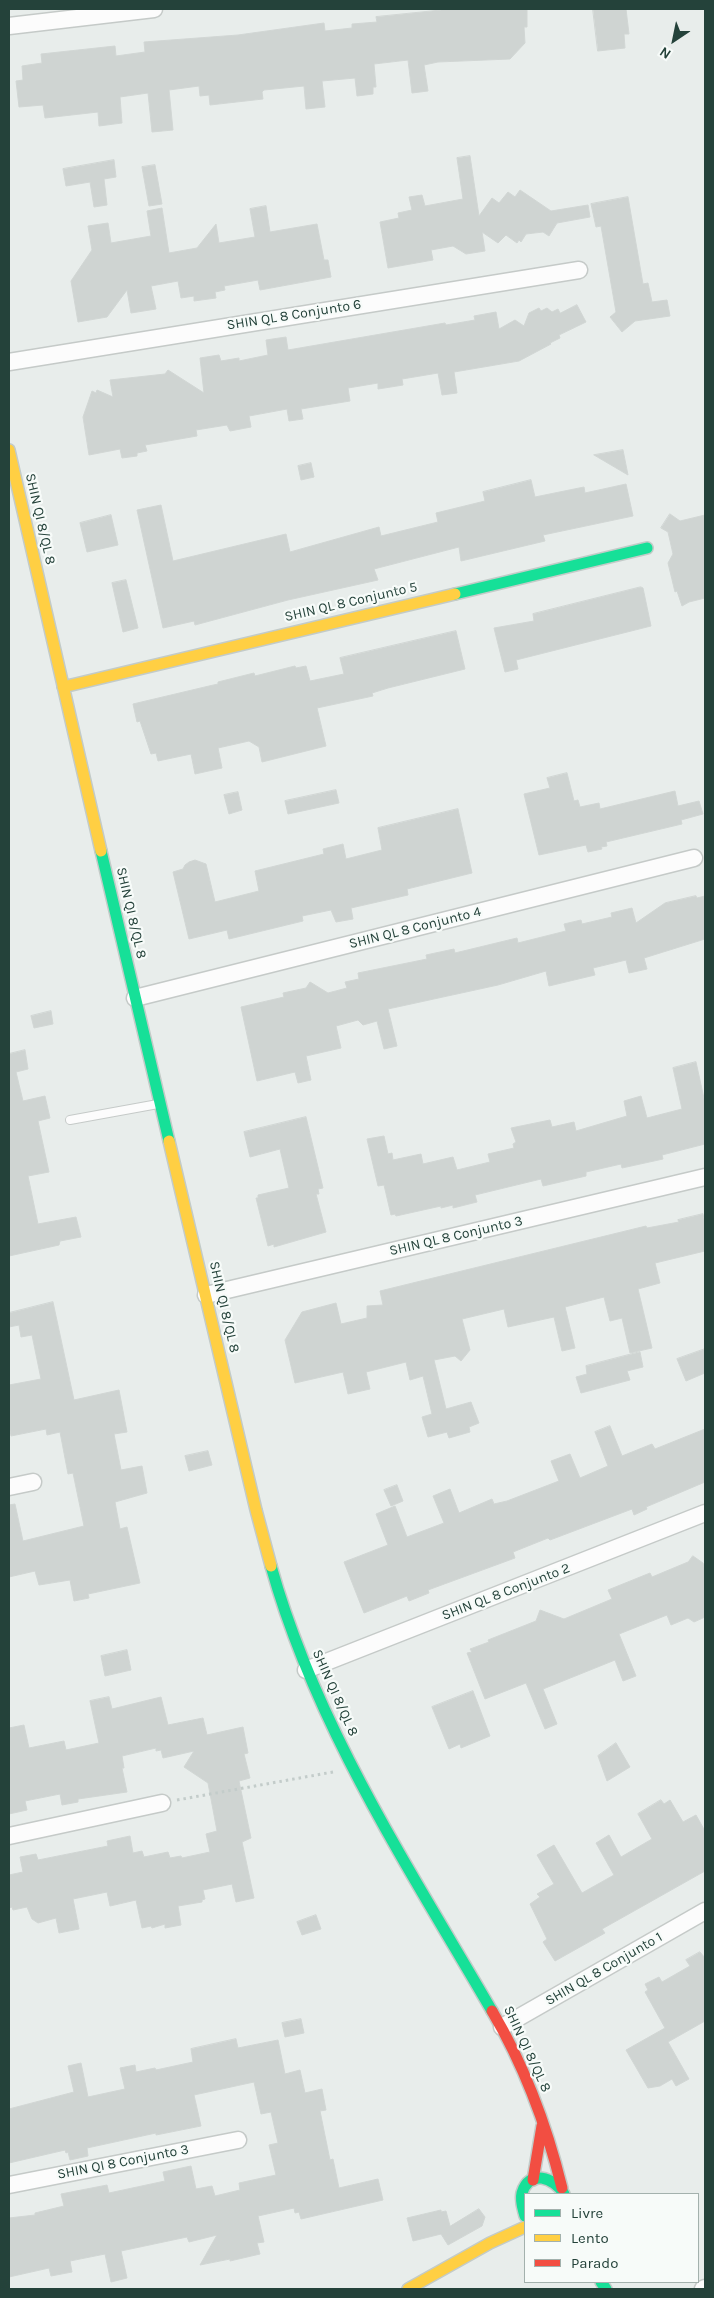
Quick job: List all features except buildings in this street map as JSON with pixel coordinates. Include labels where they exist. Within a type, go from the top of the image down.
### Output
[{"type":"street","points":[[9,26],[154,9]]},
{"type":"street","name":"SHIN QL 8 Conjunto 6","points":[[9,362],[579,270]]},
{"type":"street","name":"SHIN QI 8/QL 8","points":[[9,456],[256,1510],[280,1597],[306,1670],[354,1768],[395,1845],[502,2027],[552,2147],[563,2191]]},
{"type":"street","name":"SHIN QL 8 Conjunto 5","points":[[63,687],[647,548]]},
{"type":"street","name":"SHIN QL 8 Conjunto 4","points":[[135,998],[694,858]]},
{"type":"street","name":"SHIN QL 8 Conjunto 3","points":[[206,1294],[705,1176]]},
{"type":"street","points":[[9,1487],[33,1482]]},
{"type":"street","name":"SHIN QL 8 Conjunto 2","points":[[306,1670],[705,1513]]},
{"type":"street","points":[[9,1836],[162,1803]]},
{"type":"street","name":"SHIN QL 8 Conjunto 1","points":[[502,2027],[705,1911]]},
{"type":"street","points":[[533,2180],[543,2123]]},
{"type":"street","name":"SHIN QI 8 Conjunto 3","points":[[9,2185],[238,2140]]},
{"type":"street","points":[[524,2214],[520,2204],[520,2194],[525,2186],[533,2180],[544,2178],[554,2181],[563,2191]]},
{"type":"street","points":[[490,2243],[520,2204]]},
{"type":"street","points":[[408,2289],[490,2243],[524,2227]]},
{"type":"lane","points":[[70,1120],[160,1104]]},
{"type":"path","points":[[162,1803],[354,1768]]},
{"type":"traffic: fast","points":[[455,594],[647,548]]},
{"type":"traffic: fast","points":[[101,851],[169,1141]]},
{"type":"traffic: fast","points":[[271,1566],[290,1625],[313,1683],[339,1740],[397,1850],[492,2011]]},
{"type":"traffic: fast","points":[[524,2212],[522,2193],[525,2185],[536,2178],[542,2178],[554,2183],[563,2193]]},
{"type":"traffic: fast","points":[[602,2283],[606,2289]]},
{"type":"traffic: slow","points":[[9,450],[101,851]]},
{"type":"traffic: slow","points":[[63,687],[455,594]]},
{"type":"traffic: slow","points":[[169,1141],[256,1510],[271,1566]]},
{"type":"traffic: slow","points":[[408,2289],[490,2243],[524,2227]]},
{"type":"traffic: jam","points":[[492,2011],[514,2053],[542,2119],[562,2188]]},
{"type":"traffic: jam","points":[[533,2180],[542,2126]]}]
